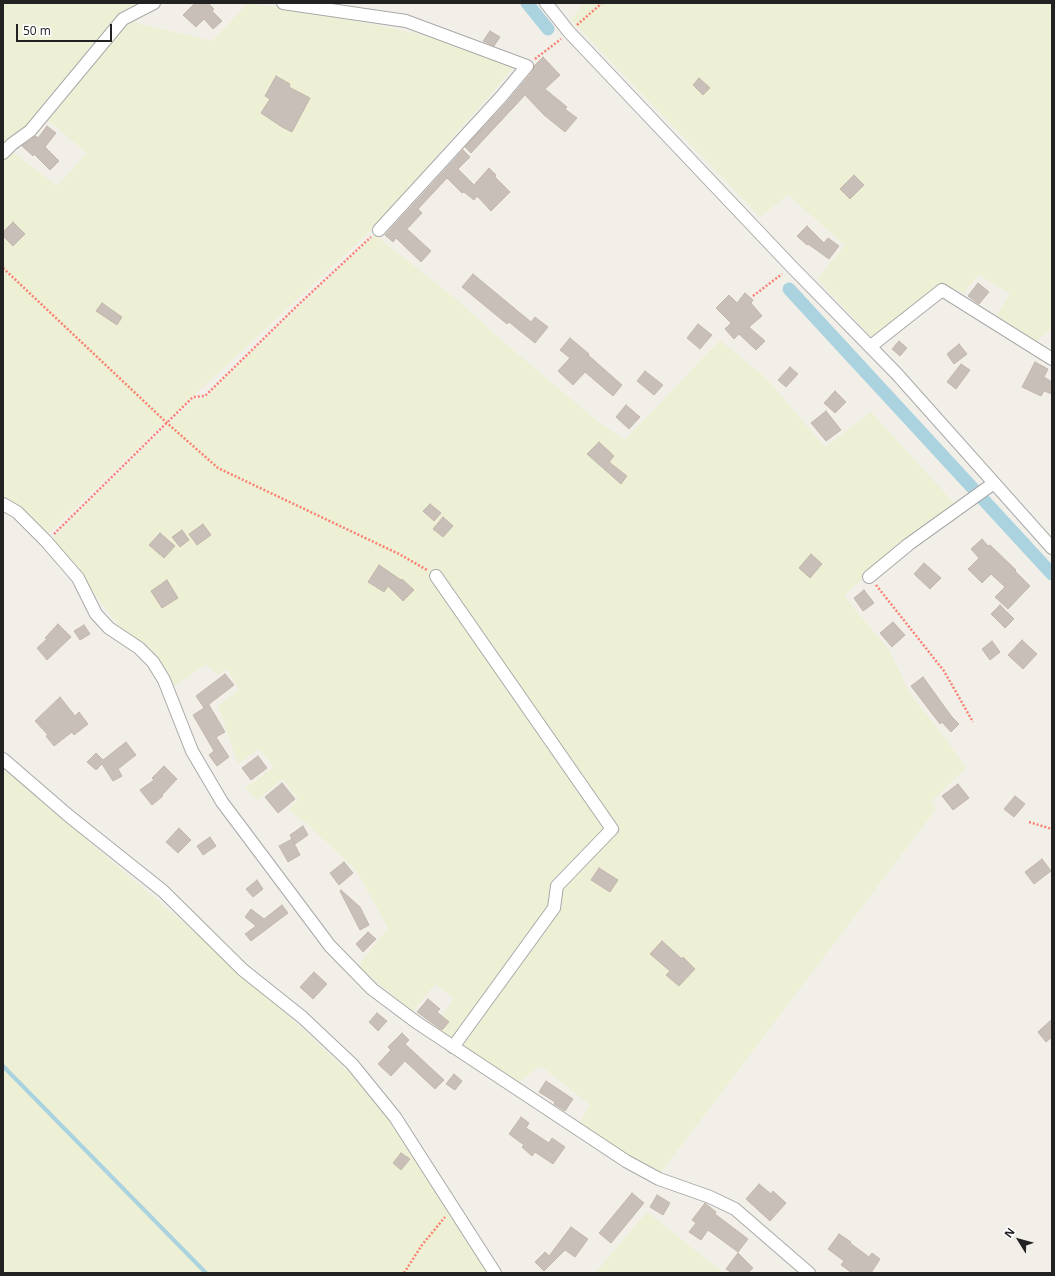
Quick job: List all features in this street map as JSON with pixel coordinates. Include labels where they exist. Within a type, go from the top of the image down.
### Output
[{"type":"street","points":[[3,153],[12,144],[30,131],[123,19],[154,3]]},
{"type":"street","points":[[283,3],[406,21],[527,66],[501,97],[379,230]]},
{"type":"street","points":[[546,3],[569,32],[792,266],[871,346],[1052,548]]},
{"type":"street","points":[[871,346],[942,290],[1052,360]]},
{"type":"street","points":[[869,577],[908,544],[970,502],[994,483]]},
{"type":"street","points":[[3,504],[17,512],[46,541],[78,578],[96,614],[109,628],[139,648],[153,662],[164,680],[192,751],[222,802],[330,946],[372,989],[416,1022],[626,1161],[659,1180],[710,1197],[735,1210],[809,1273]]},
{"type":"street","points":[[436,576],[612,829],[557,886],[554,908],[454,1047]]},
{"type":"street","points":[[3,759],[70,816],[163,891],[243,970],[302,1017],[352,1064],[395,1117],[495,1273]]},
{"type":"path","points":[[46,541],[193,398],[205,396],[297,306],[379,230]]},
{"type":"path","points":[[753,296],[792,266]]},
{"type":"path","points":[[3,268],[167,423],[218,468],[399,554],[436,576]]},
{"type":"path","points":[[869,577],[944,671],[973,722]]},
{"type":"path","points":[[1029,822],[1052,829]]},
{"type":"path","points":[[404,1273],[437,1226],[453,1208]]},
{"type":"green space","points":[[3,3],[151,3],[121,19],[28,129],[3,150]]},
{"type":"green space","points":[[248,3],[333,16],[414,33],[478,50],[516,65],[374,228],[159,428],[49,533],[18,507],[3,499],[3,162],[13,152],[57,186],[87,153],[44,117],[125,20],[212,41]]},
{"type":"green space","points":[[583,3],[1052,3],[1052,327],[1035,343],[995,317],[1010,294],[979,275],[963,293],[944,284],[872,338],[817,279],[845,245],[788,195],[760,217],[571,20]]},
{"type":"green space","points":[[375,235],[456,299],[505,343],[597,421],[625,440],[720,340],[767,379],[825,447],[871,412],[956,505],[862,579],[844,596],[889,650],[909,692],[949,743],[966,768],[931,802],[936,809],[659,1175],[578,1125],[590,1105],[541,1066],[517,1083],[435,1028],[454,998],[435,984],[413,1012],[358,966],[388,928],[356,870],[306,823],[288,810],[298,799],[282,779],[257,800],[245,788],[274,767],[259,749],[238,764],[218,706],[239,690],[227,669],[218,675],[206,664],[175,686],[152,656],[130,639],[51,540],[194,399],[205,398]]},
{"type":"green space","points":[[3,768],[198,935],[268,997],[384,1105],[492,1273],[3,1273]]},
{"type":"green space","points":[[647,1212],[724,1273],[595,1273]]},
{"type":"building","points":[[195,3],[208,3],[214,9],[212,11],[222,21],[213,29],[204,19],[196,27],[183,15]]},
{"type":"building","points":[[490,31],[500,37],[494,46],[483,41]]},
{"type":"building","points":[[543,57],[560,75],[545,89],[567,107],[565,109],[577,118],[565,132],[544,115],[525,95],[471,153],[465,147],[507,102],[533,71],[534,66]]},
{"type":"building","points":[[276,76],[290,84],[289,87],[310,98],[292,132],[261,113],[270,99],[265,96]]},
{"type":"building","points":[[699,78],[710,88],[703,95],[693,85]]},
{"type":"building","points":[[47,126],[56,133],[45,147],[59,161],[50,170],[34,154],[33,156],[22,146],[36,136],[38,138]]},
{"type":"building","points":[[463,150],[470,157],[458,169],[474,185],[489,168],[496,175],[495,177],[510,192],[491,211],[477,196],[474,200],[464,192],[462,193],[447,178],[418,209],[422,213],[407,229],[431,251],[421,262],[396,238],[393,242],[385,235]]},
{"type":"building","points":[[854,175],[864,185],[850,199],[840,189]]},
{"type":"building","points":[[13,222],[25,234],[13,246],[3,236],[3,232]]},
{"type":"building","points":[[807,226],[824,243],[828,238],[839,246],[829,259],[808,244],[807,245],[797,236]]},
{"type":"building","points":[[473,274],[531,322],[535,317],[548,327],[535,343],[509,322],[507,324],[462,287]]},
{"type":"building","points":[[978,283],[989,292],[979,304],[968,296]]},
{"type":"building","points":[[745,293],[753,300],[751,303],[762,316],[749,327],[765,341],[756,350],[739,334],[734,339],[725,329],[731,323],[716,308],[729,295],[737,303]]},
{"type":"building","points":[[102,303],[122,317],[117,325],[96,311]]},
{"type":"building","points":[[698,324],[712,335],[700,349],[687,338]]},
{"type":"building","points":[[570,338],[622,385],[613,396],[585,372],[573,385],[558,371],[570,358],[560,350]]},
{"type":"building","points":[[899,341],[907,348],[900,356],[892,349]]},
{"type":"building","points":[[959,344],[967,354],[954,364],[947,354]]},
{"type":"building","points":[[1035,362],[1048,369],[1044,377],[1052,382],[1052,394],[1044,391],[1041,396],[1022,387]]},
{"type":"building","points":[[961,364],[970,370],[956,389],[947,382]]},
{"type":"building","points":[[790,367],[798,374],[786,387],[778,380]]},
{"type":"building","points":[[645,371],[663,385],[654,395],[637,381]]},
{"type":"building","points":[[835,391],[846,402],[835,413],[824,403]]},
{"type":"building","points":[[626,405],[640,417],[629,429],[616,417]]},
{"type":"building","points":[[826,411],[841,430],[826,441],[811,423]]},
{"type":"building","points":[[599,442],[614,456],[609,462],[627,476],[621,484],[587,454]]},
{"type":"building","points":[[430,504],[441,513],[434,521],[423,511]]},
{"type":"building","points":[[443,517],[453,526],[443,537],[433,529]]},
{"type":"building","points":[[203,524],[211,535],[197,545],[189,534]]},
{"type":"building","points":[[182,530],[189,540],[180,547],[172,537]]},
{"type":"building","points":[[160,533],[175,546],[164,558],[149,545]]},
{"type":"building","points":[[982,539],[1016,570],[1015,571],[1030,586],[1008,609],[995,597],[1005,587],[991,574],[982,583],[968,569],[979,558],[971,549]]},
{"type":"building","points":[[811,554],[822,564],[810,578],[799,568]]},
{"type":"building","points":[[924,563],[941,578],[930,589],[914,574]]},
{"type":"building","points":[[379,565],[401,580],[402,579],[414,590],[403,601],[388,586],[384,592],[368,582]]},
{"type":"building","points":[[167,580],[178,598],[162,608],[151,591]]},
{"type":"building","points":[[864,590],[874,603],[863,611],[854,598]]},
{"type":"building","points":[[1000,605],[1014,619],[1005,628],[991,614]]},
{"type":"building","points":[[893,622],[905,635],[892,647],[880,633]]},
{"type":"building","points":[[58,624],[71,637],[47,660],[37,648],[47,639],[45,638]]},
{"type":"building","points":[[84,625],[90,634],[80,640],[74,631]]},
{"type":"building","points":[[1022,640],[1037,654],[1023,669],[1008,655]]},
{"type":"building","points":[[992,641],[1000,652],[990,660],[982,649]]},
{"type":"building","points":[[225,674],[234,685],[204,708],[196,696]]},
{"type":"building","points":[[923,677],[952,717],[959,724],[951,732],[942,722],[940,724],[911,686]]},
{"type":"building","points":[[60,697],[75,716],[79,712],[88,724],[74,735],[72,732],[54,746],[46,736],[48,735],[35,721]]},
{"type":"building","points":[[209,705],[225,732],[216,737],[229,757],[217,766],[209,755],[214,751],[193,715]]},
{"type":"building","points":[[126,742],[136,755],[118,769],[122,776],[113,781],[102,764],[96,770],[87,762],[96,753],[103,760]]},
{"type":"building","points":[[258,756],[267,768],[251,780],[242,768]]},
{"type":"building","points":[[164,766],[177,779],[162,795],[163,796],[152,805],[140,790],[154,780],[152,778]]},
{"type":"building","points":[[282,783],[295,799],[278,813],[265,797]]},
{"type":"building","points":[[958,784],[969,798],[953,810],[942,796]]},
{"type":"building","points":[[1015,796],[1025,804],[1014,817],[1004,809]]},
{"type":"building","points":[[303,826],[308,835],[295,844],[290,835]]},
{"type":"building","points":[[179,828],[191,840],[178,853],[166,842]]},
{"type":"building","points":[[210,837],[216,846],[203,855],[197,846]]},
{"type":"building","points":[[292,839],[300,855],[288,862],[279,846]]},
{"type":"building","points":[[1042,859],[1051,871],[1034,884],[1025,872]]},
{"type":"building","points":[[344,862],[353,873],[339,885],[330,873]]},
{"type":"building","points":[[599,868],[618,880],[610,892],[591,880]]},
{"type":"building","points":[[257,880],[263,889],[253,897],[246,889]]},
{"type":"building","points":[[341,890],[360,907],[369,925],[360,930],[340,891]]},
{"type":"building","points":[[282,905],[288,913],[251,941],[245,934],[256,926],[245,917],[251,909],[264,919]]},
{"type":"building","points":[[368,932],[376,939],[363,952],[356,944]]},
{"type":"building","points":[[662,941],[682,959],[683,957],[695,969],[679,986],[666,975],[670,971],[650,954]]},
{"type":"building","points":[[314,972],[327,984],[313,999],[300,987]]},
{"type":"building","points":[[428,999],[440,1009],[437,1012],[449,1022],[442,1030],[417,1012]]},
{"type":"building","points":[[377,1013],[387,1021],[378,1031],[369,1022]]},
{"type":"building","points":[[1052,1019],[1052,1037],[1046,1042],[1038,1032]]},
{"type":"building","points":[[402,1033],[409,1040],[405,1044],[444,1080],[435,1089],[405,1061],[391,1076],[378,1064],[391,1050],[388,1047]]},
{"type":"building","points":[[454,1074],[462,1081],[455,1090],[446,1084]]},
{"type":"building","points":[[546,1081],[573,1099],[565,1111],[554,1104],[555,1102],[539,1092]]},
{"type":"building","points":[[521,1117],[529,1123],[526,1128],[549,1143],[552,1138],[565,1147],[553,1164],[535,1152],[532,1156],[522,1147],[524,1145],[509,1134]]},
{"type":"building","points":[[401,1153],[410,1159],[401,1170],[393,1163]]},
{"type":"building","points":[[759,1184],[771,1194],[773,1191],[786,1203],[770,1221],[746,1199]]},
{"type":"building","points":[[632,1193],[644,1203],[611,1243],[599,1233]]},
{"type":"building","points":[[657,1195],[670,1203],[663,1215],[650,1207]]},
{"type":"building","points":[[705,1203],[716,1212],[715,1214],[748,1239],[738,1252],[708,1230],[701,1240],[689,1232],[696,1223],[692,1220]]},
{"type":"building","points":[[571,1227],[588,1239],[575,1257],[565,1250],[544,1271],[535,1262],[545,1252],[549,1256]]},
{"type":"building","points":[[839,1234],[869,1257],[872,1253],[880,1259],[871,1273],[852,1273],[841,1265],[844,1261],[828,1249]]},
{"type":"building","points":[[738,1253],[753,1268],[748,1273],[732,1273],[726,1269]]},
{"type":"waterway","points":[[527,3],[548,29]]},
{"type":"waterway","points":[[789,289],[1052,574]]},
{"type":"waterway","points":[[3,1066],[206,1273]]}]
